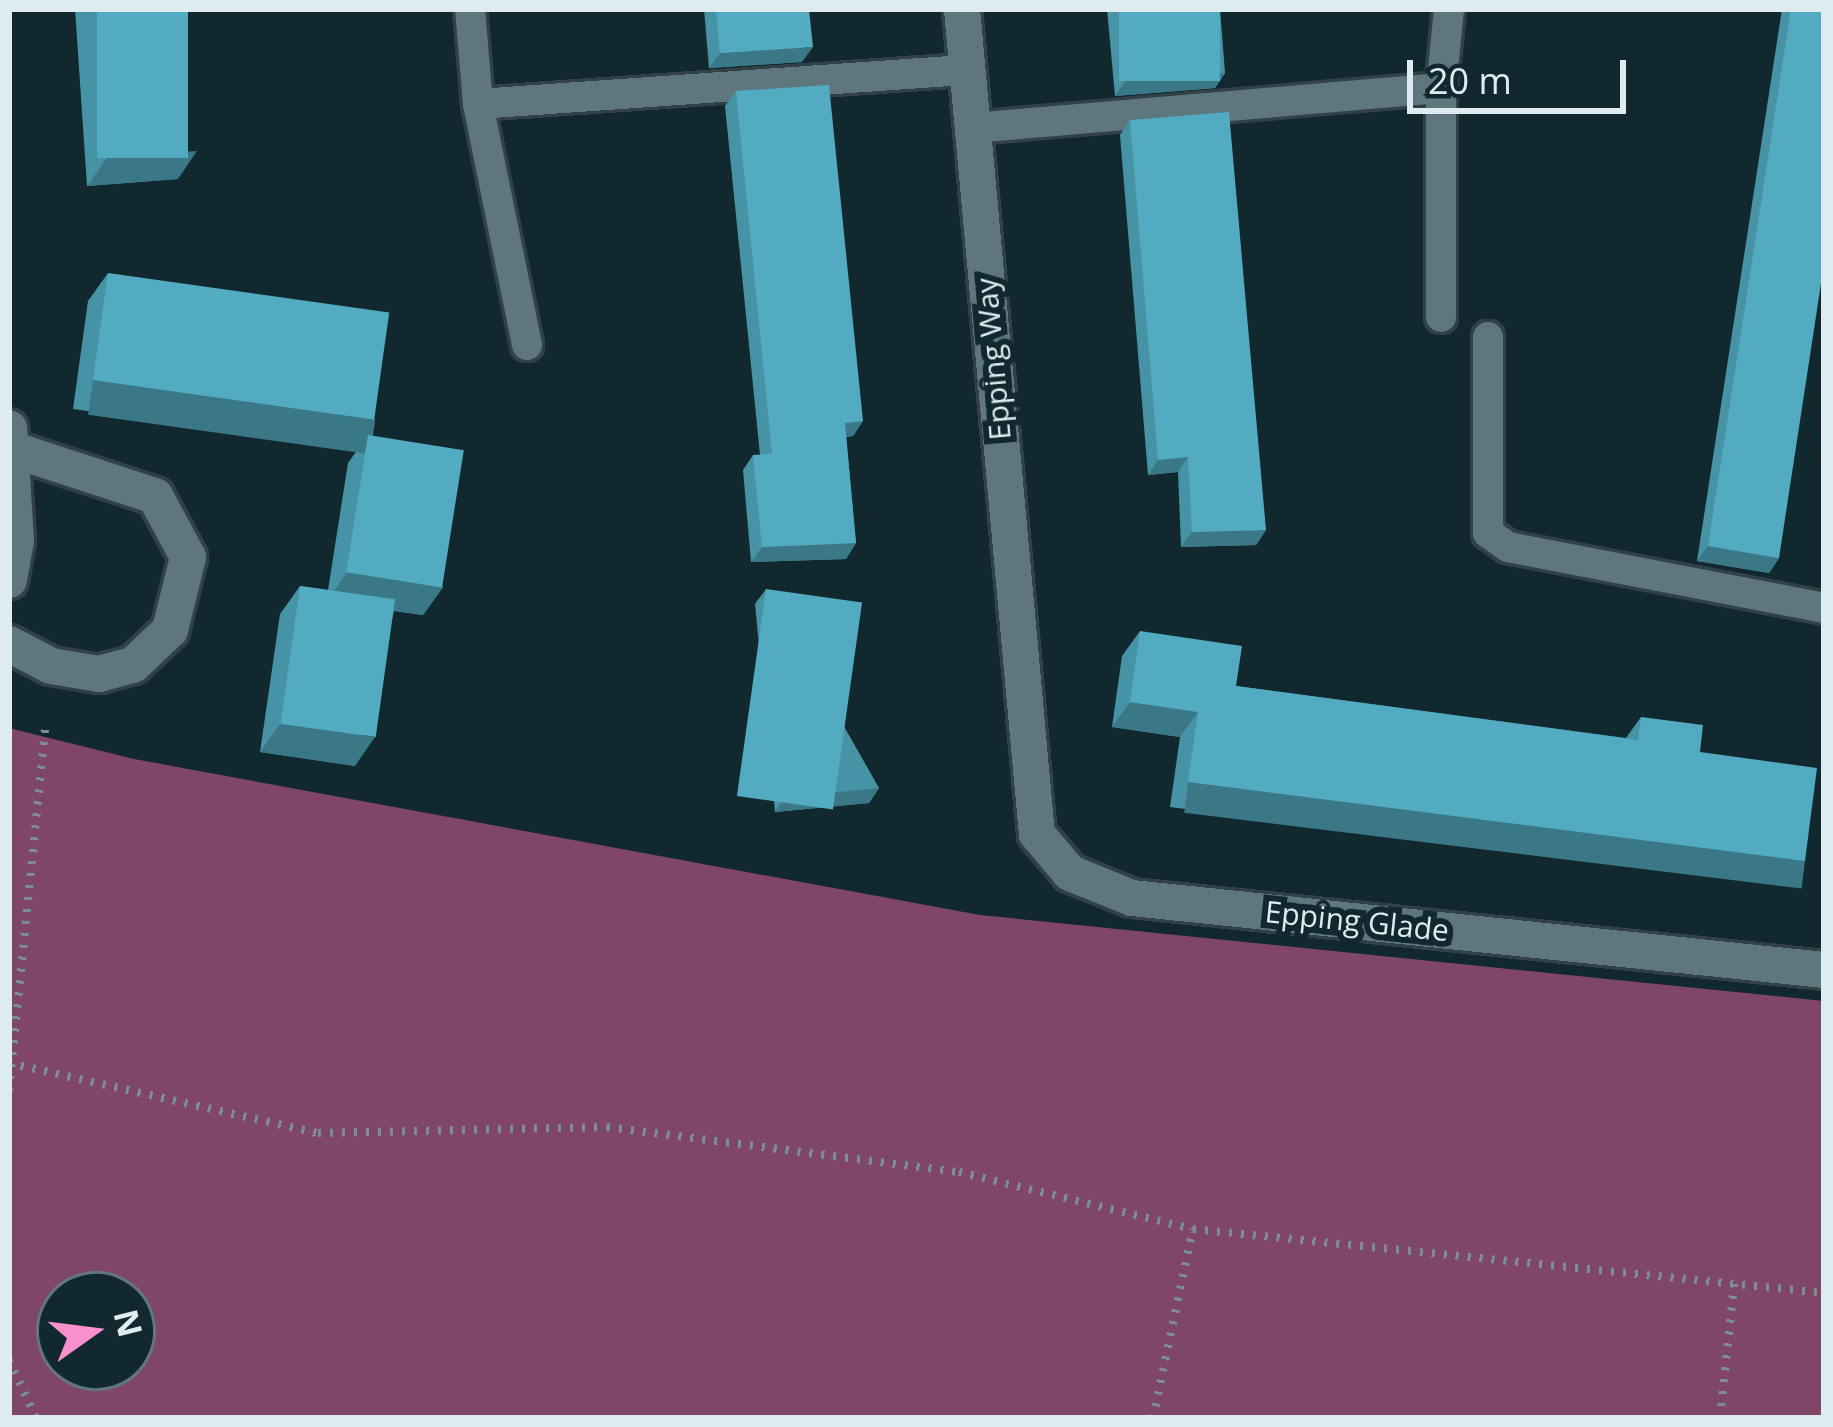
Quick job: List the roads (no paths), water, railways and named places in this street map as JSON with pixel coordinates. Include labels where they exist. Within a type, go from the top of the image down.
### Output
[{"type":"street","name":"Epping Way","points":[[962,9],[1022,710]]},
{"type":"street","points":[[9,580],[16,541],[10,437],[155,496],[188,557],[170,631],[133,665],[99,674],[51,666],[9,644]]},
{"type":"street","name":"Epping Glade","points":[[1022,710],[1037,834],[1070,873],[1132,898],[1824,970]]},
{"type":"lane","points":[[470,9],[478,104],[527,345]]},
{"type":"lane","points":[[1441,317],[1441,88],[1449,9]]},
{"type":"lane","points":[[478,104],[968,70]]},
{"type":"lane","points":[[973,128],[1441,88]]},
{"type":"lane","points":[[1487,338],[1488,533],[1508,547],[1824,608]]}]
